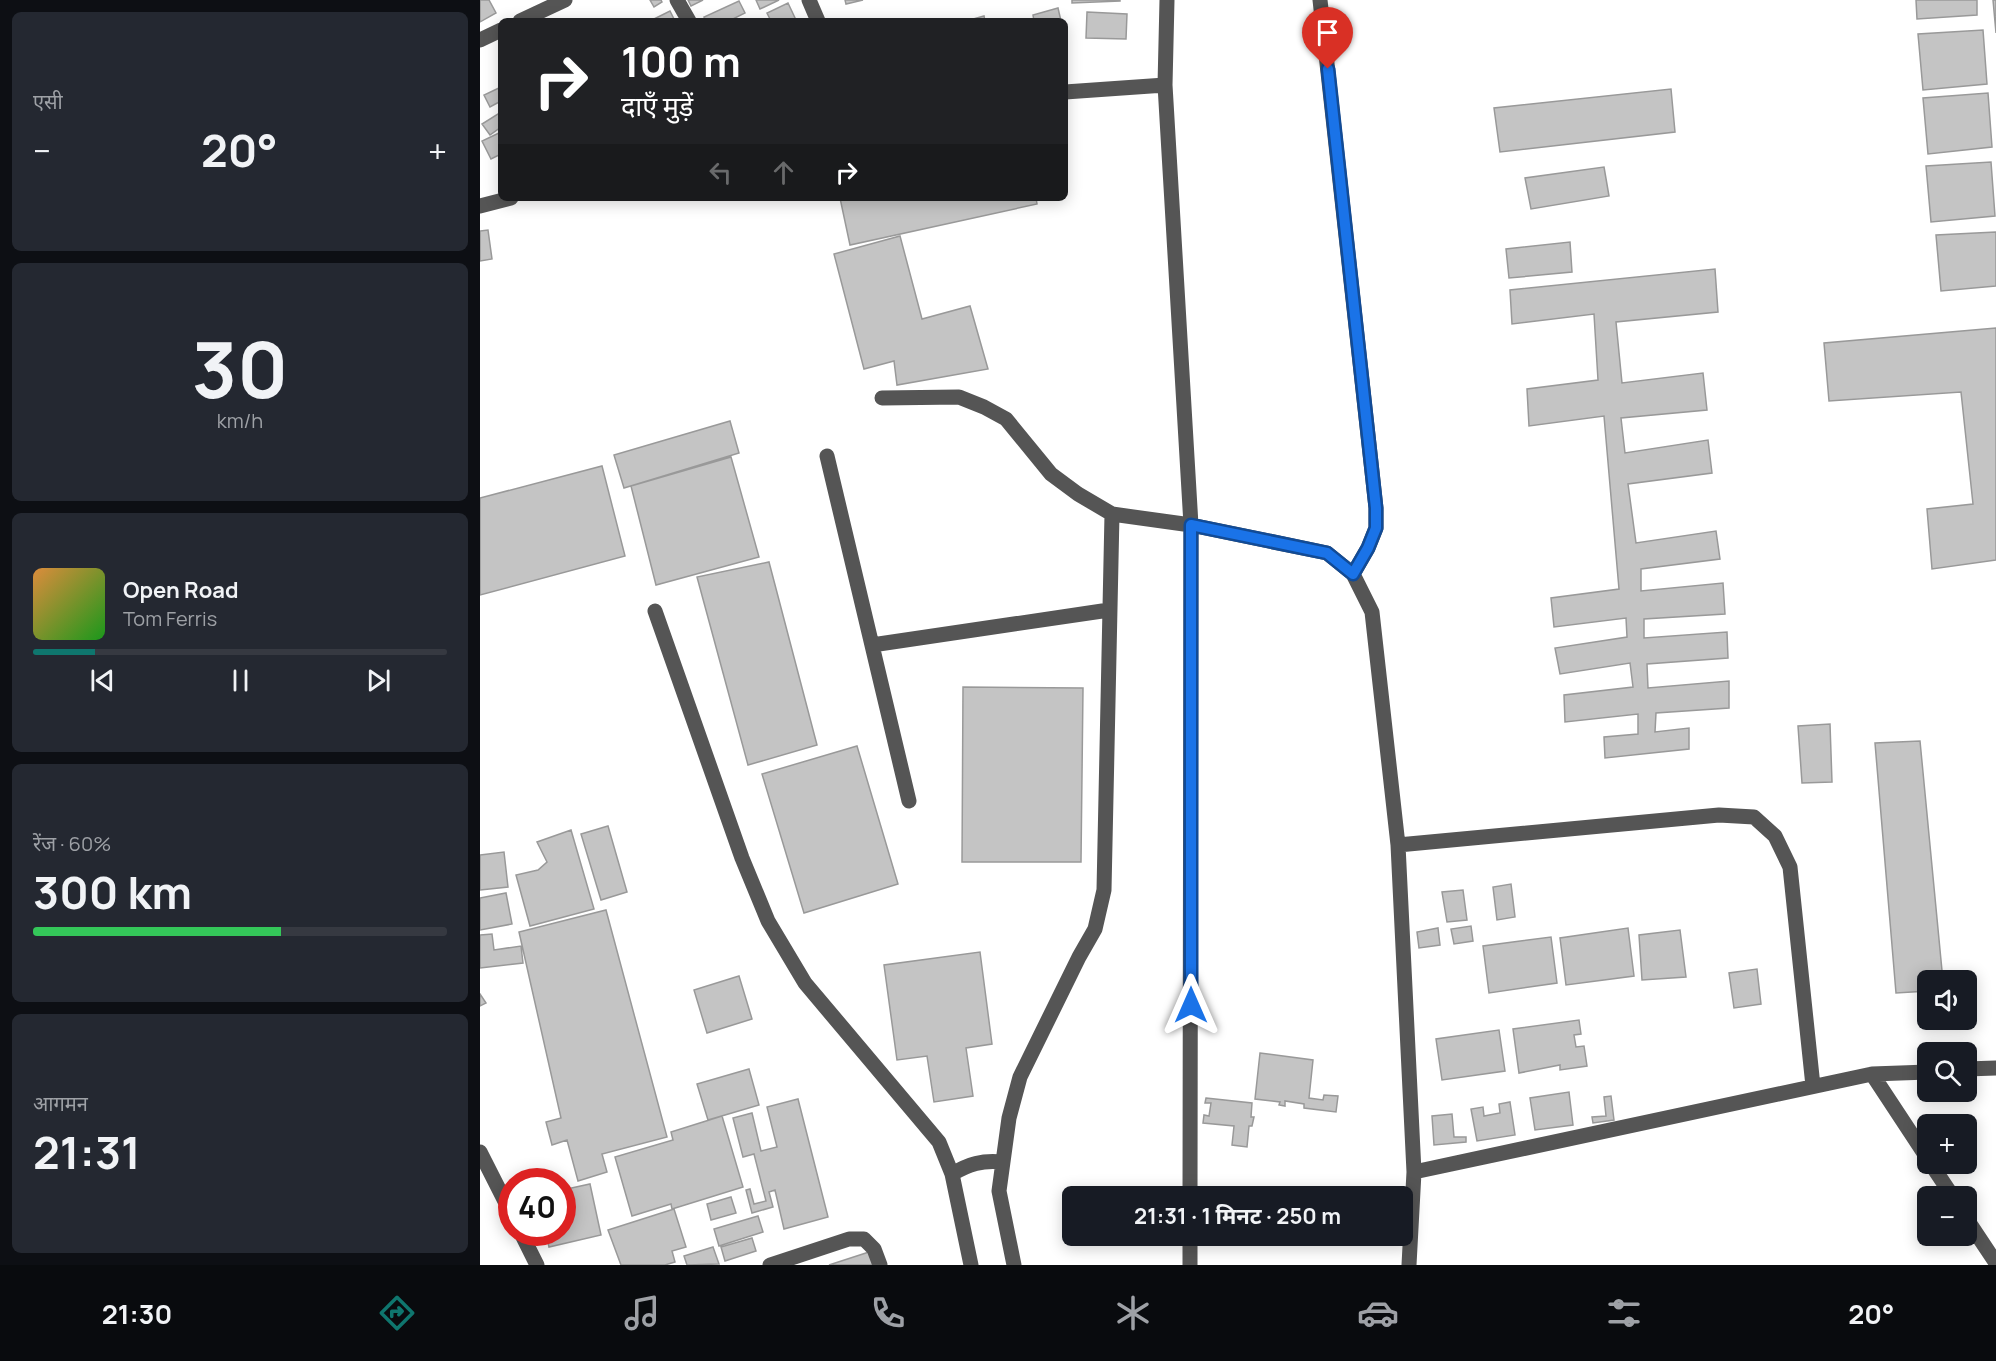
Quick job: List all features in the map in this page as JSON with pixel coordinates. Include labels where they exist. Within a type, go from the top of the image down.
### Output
[{"type":"street","points":[[526,18],[565,0]]},
{"type":"street","points":[[677,0],[686,18]]},
{"type":"street","points":[[809,0],[817,18]]},
{"type":"street","points":[[1167,0],[1165,85],[1191,525],[1190,1186]]},
{"type":"street","points":[[1320,0],[1376,508],[1376,528],[1353,574]]},
{"type":"street","points":[[480,40],[498,31]]},
{"type":"street","points":[[1068,92],[1165,85]]},
{"type":"street","points":[[480,207],[501,201]]},
{"type":"street","points":[[882,398],[959,397],[984,406],[1006,419],[1051,474],[1078,494],[1112,514],[1191,525],[1327,553],[1353,574],[1372,612],[1398,845],[1414,1172],[1409,1265]]},
{"type":"street","points":[[827,456],[909,801]]},
{"type":"street","points":[[1014,1265],[999,1191],[1009,1119],[1020,1077],[1095,929],[1104,890],[1112,514]]},
{"type":"street","points":[[872,645],[1110,610]]},
{"type":"street","points":[[655,611],[742,858],[768,921],[805,983],[939,1142],[952,1173],[970,1265]]},
{"type":"street","points":[[1398,845],[1719,815],[1754,817],[1775,837],[1790,867],[1813,1086]]},
{"type":"street","points":[[1977,1069],[1996,1068]]},
{"type":"street","points":[[1414,1172],[1872,1074],[1917,1072]]},
{"type":"street","points":[[1872,1074],[1917,1142]]},
{"type":"street","points":[[480,1152],[498,1187]]},
{"type":"street","points":[[952,1173],[969,1164],[987,1160],[1002,1161]]},
{"type":"street","points":[[1977,1234],[1996,1263]]},
{"type":"street","points":[[770,1265],[849,1239],[864,1239],[874,1249],[880,1265]]},
{"type":"street","points":[[528,1246],[537,1265]]},
{"type":"street","points":[[1190,1246],[1190,1265]]},
{"type":"building","points":[[480,0],[489,0],[496,13],[480,22]]},
{"type":"building","points":[[650,0],[661,0],[662,2],[654,7]]},
{"type":"building","points":[[688,0],[703,0],[691,6]]},
{"type":"building","points":[[756,0],[779,0],[760,9]]},
{"type":"building","points":[[845,0],[863,0],[846,4]]},
{"type":"building","points":[[1072,0],[1120,0],[1120,1],[1072,3]]},
{"type":"building","points":[[1916,0],[1977,0],[1977,15],[1917,19]]},
{"type":"building","points":[[1993,0],[1996,0],[1996,33]]},
{"type":"building","points":[[739,1],[745,13],[735,18],[704,17]]},
{"type":"building","points":[[788,3],[795,18],[770,18],[767,13]]},
{"type":"building","points":[[1058,8],[1060,18],[1034,18],[1033,15]]},
{"type":"building","points":[[670,11],[674,18],[656,18]]},
{"type":"building","points":[[1087,12],[1127,14],[1126,39],[1086,38]]},
{"type":"building","points":[[1983,30],[1987,84],[1923,90],[1918,34]]},
{"type":"building","points":[[498,88],[498,103],[490,107],[484,95]]},
{"type":"building","points":[[1671,89],[1675,132],[1500,152],[1494,108]]},
{"type":"building","points":[[1988,93],[1992,147],[1928,154],[1923,98]]},
{"type":"building","points":[[498,114],[498,129],[490,135],[482,124]]},
{"type":"building","points":[[498,133],[498,156],[491,159],[482,141]]},
{"type":"building","points":[[1991,162],[1995,216],[1931,222],[1926,166]]},
{"type":"building","points":[[1604,167],[1609,196],[1531,209],[1525,178]]},
{"type":"building","points":[[841,201],[1036,201],[1037,204],[850,245]]},
{"type":"building","points":[[488,230],[492,259],[480,261],[480,231]]},
{"type":"building","points":[[1996,232],[1996,286],[1941,291],[1936,235]]},
{"type":"building","points":[[900,236],[922,319],[970,306],[988,369],[897,385],[894,361],[864,369],[834,254]]},
{"type":"building","points":[[1570,242],[1572,272],[1509,278],[1506,249]]},
{"type":"building","points":[[1715,269],[1718,312],[1616,322],[1622,383],[1703,373],[1707,410],[1621,418],[1625,453],[1708,440],[1712,473],[1628,484],[1636,543],[1716,531],[1720,559],[1641,569],[1641,591],[1723,583],[1725,614],[1644,619],[1644,638],[1727,632],[1728,658],[1647,664],[1648,688],[1729,681],[1729,708],[1656,713],[1655,732],[1689,728],[1689,749],[1605,758],[1604,737],[1638,734],[1638,714],[1565,722],[1564,695],[1633,687],[1630,663],[1560,674],[1555,648],[1627,637],[1626,618],[1554,627],[1551,598],[1619,589],[1604,416],[1529,426],[1527,389],[1598,380],[1594,314],[1512,324],[1510,290]]},
{"type":"building","points":[[1996,328],[1996,560],[1932,569],[1927,509],[1973,504],[1961,392],[1829,401],[1824,343]]},
{"type":"building","points":[[730,421],[739,453],[624,488],[614,455]]},
{"type":"building","points":[[731,457],[759,557],[656,585],[631,486]]},
{"type":"building","points":[[602,466],[625,556],[480,595],[480,498]]},
{"type":"building","points":[[769,562],[817,745],[748,765],[697,577]]},
{"type":"building","points":[[963,687],[1083,688],[1081,862],[962,862]]},
{"type":"building","points":[[1830,724],[1832,782],[1802,783],[1798,726]]},
{"type":"building","points":[[1920,741],[1942,970],[1917,970],[1917,992],[1896,993],[1875,743]]},
{"type":"building","points":[[857,746],[898,884],[804,913],[762,774]]},
{"type":"building","points":[[608,826],[627,892],[601,900],[581,834]]},
{"type":"building","points":[[571,830],[594,909],[530,926],[516,875],[538,870],[547,862],[537,842]]},
{"type":"building","points":[[504,852],[508,887],[480,890],[480,855]]},
{"type":"building","points":[[1511,884],[1515,917],[1497,920],[1493,887]]},
{"type":"building","points":[[1463,890],[1467,920],[1447,922],[1442,892]]},
{"type":"building","points":[[506,893],[512,924],[480,930],[480,898]]},
{"type":"building","points":[[606,910],[667,1137],[602,1154],[607,1172],[578,1181],[567,1140],[552,1145],[546,1122],[561,1118],[519,932]]},
{"type":"building","points":[[1471,926],[1473,941],[1454,944],[1451,929]]},
{"type":"building","points":[[1438,928],[1440,945],[1419,948],[1417,932]]},
{"type":"building","points":[[1628,928],[1634,976],[1566,985],[1560,938]]},
{"type":"building","points":[[1680,930],[1686,977],[1642,980],[1639,935]]},
{"type":"building","points":[[492,934],[494,950],[521,946],[523,963],[480,968],[480,935]]},
{"type":"building","points":[[1551,937],[1557,983],[1489,993],[1483,946]]},
{"type":"building","points":[[980,952],[992,1044],[966,1048],[973,1096],[934,1102],[927,1056],[897,1060],[884,965]]},
{"type":"building","points":[[1757,969],[1761,1004],[1734,1008],[1729,973]]},
{"type":"building","points":[[739,976],[752,1019],[707,1033],[694,990]]},
{"type":"building","points":[[480,994],[486,1003],[480,1006]]},
{"type":"building","points":[[1579,1020],[1581,1034],[1574,1035],[1576,1047],[1584,1046],[1587,1066],[1560,1070],[1560,1065],[1519,1073],[1513,1029]]},
{"type":"building","points":[[1499,1030],[1505,1071],[1442,1080],[1436,1039]]},
{"type":"building","points":[[1260,1053],[1313,1060],[1309,1098],[1323,1100],[1324,1095],[1338,1096],[1336,1112],[1304,1108],[1304,1104],[1285,1101],[1285,1106],[1279,1105],[1280,1102],[1255,1099]]},
{"type":"building","points":[[749,1069],[759,1105],[708,1120],[697,1084]]},
{"type":"building","points":[[1569,1092],[1573,1125],[1535,1130],[1530,1098]]},
{"type":"building","points":[[1611,1096],[1614,1120],[1593,1123],[1592,1117],[1606,1116],[1604,1097]]},
{"type":"building","points":[[1206,1098],[1252,1103],[1251,1117],[1254,1117],[1252,1126],[1249,1126],[1247,1147],[1232,1145],[1234,1126],[1203,1123],[1204,1115],[1209,1116],[1211,1103],[1205,1103]]},
{"type":"building","points":[[798,1099],[828,1217],[784,1229],[775,1190],[769,1192],[773,1207],[752,1213],[746,1190],[750,1189],[754,1204],[766,1201],[754,1154],[743,1157],[733,1118],[752,1113],[761,1151],[777,1147],[767,1107]]},
{"type":"building","points":[[1510,1102],[1515,1135],[1477,1141],[1471,1109],[1483,1107],[1484,1116],[1500,1113],[1499,1104]]},
{"type":"building","points":[[1452,1114],[1454,1137],[1466,1137],[1466,1142],[1434,1145],[1432,1116]]},
{"type":"building","points":[[722,1116],[743,1187],[672,1209],[671,1204],[632,1216],[615,1157],[673,1140],[671,1132]]},
{"type":"building","points":[[590,1184],[601,1235],[576,1241],[576,1187]]},
{"type":"building","points":[[731,1197],[736,1213],[711,1220],[707,1204]]},
{"type":"building","points":[[674,1209],[686,1247],[672,1251],[675,1262],[665,1265],[621,1265],[608,1230]]},
{"type":"building","points":[[758,1216],[763,1232],[719,1246],[714,1229]]},
{"type":"building","points":[[752,1238],[756,1251],[725,1261],[721,1247]]},
{"type":"building","points":[[713,1247],[719,1264],[687,1265],[684,1256]]},
{"type":"building","points":[[869,1252],[873,1265],[829,1265]]},
{"type":"route","points":[[1191,1005],[1191,525],[1327,553],[1353,574],[1376,528],[1376,508],[1328,69]]}]
